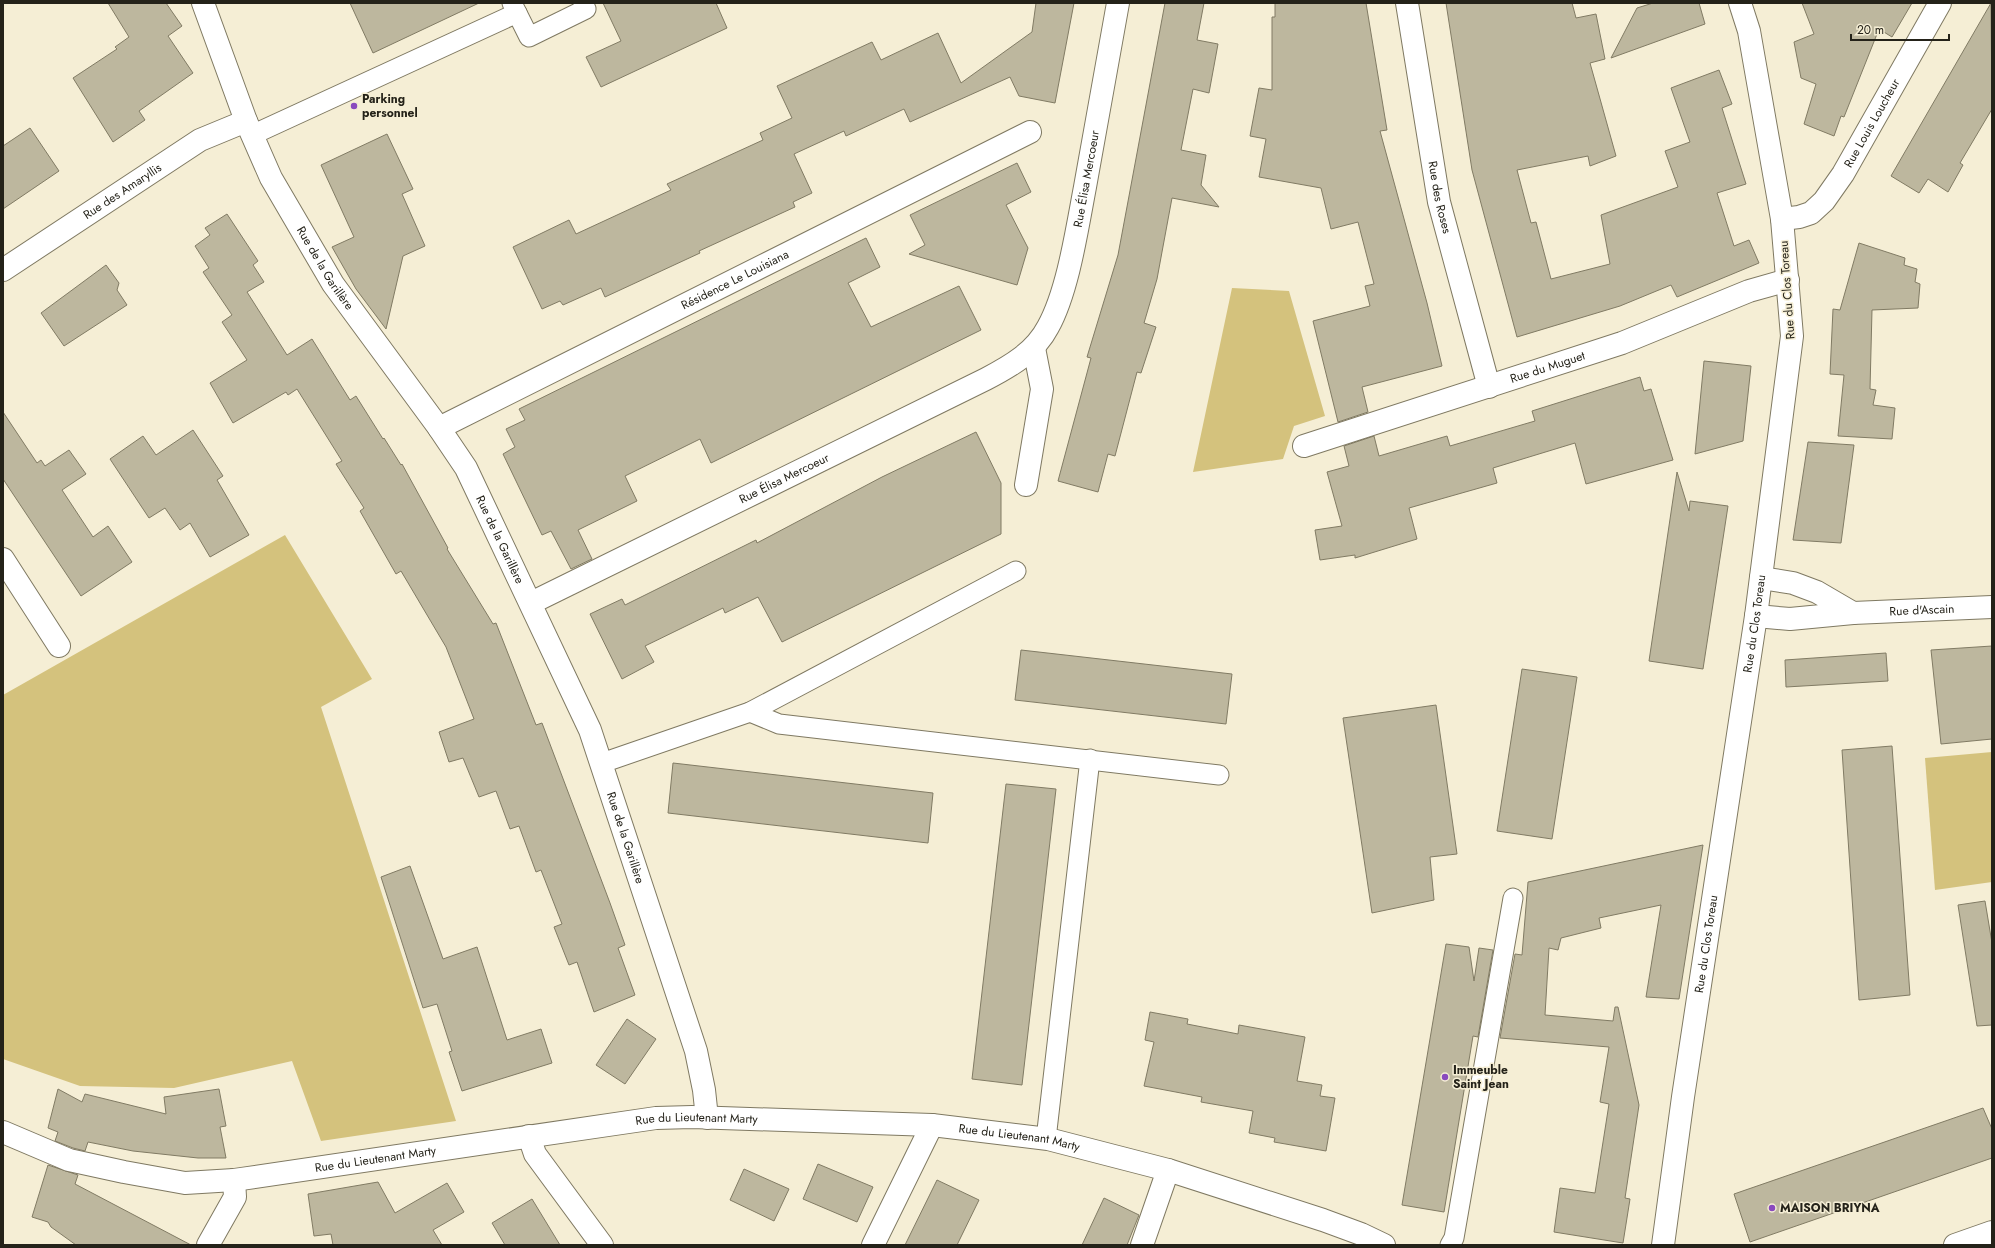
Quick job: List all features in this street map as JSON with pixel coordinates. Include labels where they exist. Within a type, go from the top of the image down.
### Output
[{"type":"street","name":"Rue de la Garillère","points":[[203,3],[249,128],[271,178],[333,284],[439,428],[466,468],[590,730],[696,1051],[704,1090],[707,1118]]},
{"type":"street","name":"Rue Élisa Mercoeur","points":[[531,603],[986,379],[1012,365],[1034,348],[1048,328],[1061,297],[1079,221],[1118,3]]},
{"type":"street","name":"Rue des Roses","points":[[1407,3],[1439,202],[1489,387]]},
{"type":"street","name":"Rue du Clos Toreau","points":[[1663,1245],[1683,1097],[1756,616],[1792,336],[1782,220],[1749,31],[1740,3]]},
{"type":"street","name":"Rue Louis Loucheur","points":[[1782,220],[1812,213],[1824,201],[1843,174],[1940,3]]},
{"type":"street","name":"Rue des Amaryllis","points":[[3,270],[200,140],[249,128]]},
{"type":"street","name":"Résidence Le Louisiana","points":[[439,428],[1030,132]]},
{"type":"street","name":"Rue du Muguet","points":[[1304,446],[1622,343],[1749,291],[1788,280]]},
{"type":"street","points":[[1026,485],[1042,389],[1034,348]]},
{"type":"street","points":[[3,559],[59,646]]},
{"type":"street","points":[[1761,578],[1793,583],[1817,592],[1853,613]]},
{"type":"street","name":"Rue d'Ascain","points":[[1756,616],[1790,619],[1853,613],[1992,607]]},
{"type":"street","name":"Rue du Lieutenant Marty","points":[[3,1132],[69,1160],[185,1183],[234,1180],[656,1118],[707,1118],[932,1125],[1046,1138],[1168,1170],[1323,1220],[1361,1234],[1384,1245]]},
{"type":"street","points":[[872,1245],[932,1125]]},
{"type":"street","points":[[529,1136],[535,1154],[602,1245]]},
{"type":"street","points":[[1142,1245],[1168,1170]]},
{"type":"street","points":[[208,1245],[235,1197],[234,1180]]},
{"type":"street","points":[[1955,1245],[1983,1238]]},
{"type":"lane","points":[[249,128],[514,8],[529,37],[586,9],[583,3]]},
{"type":"lane","points":[[602,763],[750,712],[1016,571]]},
{"type":"lane","points":[[750,712],[779,724],[1219,774]]},
{"type":"lane","points":[[1046,1138],[1090,759]]},
{"type":"lane","points":[[1450,1245],[1454,1238],[1513,898]]},
{"type":"shaded area","points":[[1232,288],[1289,291],[1325,416],[1294,426],[1283,459],[1193,472]]},
{"type":"shaded area","points":[[285,535],[372,679],[321,707],[456,1121],[321,1141],[292,1061],[174,1088],[80,1086],[3,1059],[3,695]]},
{"type":"shaded area","points":[[1992,752],[1992,882],[1935,890],[1925,758]]},
{"type":"building","points":[[108,3],[166,3],[182,26],[168,36],[193,73],[139,111],[145,120],[113,142],[73,78],[117,49],[115,47],[129,37]]},
{"type":"building","points":[[350,3],[479,3],[373,53]]},
{"type":"building","points":[[603,3],[716,3],[727,28],[601,87],[586,57],[621,41]]},
{"type":"building","points":[[1036,3],[1074,3],[1055,103],[1019,96],[1010,77],[910,122],[904,109],[846,136],[844,131],[794,154],[812,193],[793,202],[795,207],[699,251],[700,253],[605,297],[601,288],[563,305],[560,301],[542,309],[513,247],[569,220],[576,234],[671,190],[667,184],[763,140],[760,133],[792,118],[777,86],[872,42],[881,60],[938,33],[961,83],[1032,32]]},
{"type":"building","points":[[1165,3],[1204,3],[1197,40],[1218,44],[1209,93],[1193,89],[1181,150],[1206,155],[1201,185],[1219,207],[1172,198],[1157,279],[1144,323],[1156,327],[1141,373],[1137,372],[1115,456],[1108,454],[1098,492],[1058,481],[1091,358],[1087,357],[1118,255]]},
{"type":"building","points":[[1275,3],[1366,3],[1387,130],[1380,131],[1427,303],[1442,366],[1362,387],[1368,412],[1338,422],[1313,321],[1370,306],[1365,286],[1374,284],[1358,222],[1331,229],[1321,188],[1259,177],[1266,139],[1250,136],[1259,88],[1272,90],[1272,17],[1275,17]]},
{"type":"building","points":[[1446,3],[1572,3],[1576,18],[1596,14],[1605,59],[1590,63],[1616,156],[1590,166],[1588,156],[1517,170],[1531,223],[1536,222],[1551,279],[1610,264],[1601,215],[1678,187],[1665,151],[1690,142],[1671,88],[1719,70],[1732,104],[1722,108],[1746,184],[1717,193],[1734,246],[1749,240],[1759,263],[1677,297],[1671,285],[1620,306],[1517,337],[1472,170]]},
{"type":"building","points":[[1653,3],[1699,3],[1705,24],[1611,58],[1637,8]]},
{"type":"building","points":[[1802,3],[1912,3],[1892,37],[1879,29],[1844,117],[1841,116],[1834,136],[1804,124],[1816,84],[1801,78],[1794,42],[1814,34]]},
{"type":"building","points":[[1991,3],[1992,109],[1960,163],[1963,165],[1948,192],[1928,179],[1919,193],[1891,176]]},
{"type":"building","points":[[30,128],[59,171],[3,209],[3,146]]},
{"type":"building","points":[[387,134],[413,189],[402,194],[425,246],[403,256],[386,329],[356,289],[332,247],[354,237],[321,165]]},
{"type":"building","points":[[1017,163],[1031,192],[1006,205],[1028,248],[1017,285],[909,254],[925,245],[910,215]]},
{"type":"building","points":[[227,214],[258,261],[253,265],[264,282],[247,292],[287,355],[312,339],[350,400],[356,396],[383,439],[384,438],[401,465],[402,464],[448,548],[447,549],[493,624],[496,623],[536,725],[542,723],[610,903],[625,945],[618,948],[635,995],[594,1012],[577,962],[569,965],[554,927],[562,924],[541,870],[536,872],[519,826],[510,829],[496,791],[479,797],[463,758],[449,762],[439,732],[474,719],[446,647],[401,571],[396,574],[360,511],[364,508],[336,464],[342,461],[297,389],[288,395],[286,392],[233,423],[210,383],[247,360],[222,322],[232,315],[203,272],[209,268],[195,246],[210,235],[205,228]]},
{"type":"building","points":[[866,238],[880,267],[848,283],[871,327],[959,286],[981,330],[711,463],[700,439],[625,476],[637,501],[578,530],[592,559],[571,569],[551,531],[542,535],[503,454],[515,447],[506,429],[525,420],[519,409]]},
{"type":"building","points":[[1859,243],[1905,258],[1904,265],[1917,269],[1915,282],[1920,284],[1918,308],[1872,310],[1870,389],[1876,390],[1873,405],[1895,408],[1892,439],[1838,436],[1844,375],[1830,374],[1833,309],[1840,310]]},
{"type":"building","points":[[106,265],[119,283],[117,290],[127,305],[64,346],[41,313]]},
{"type":"building","points":[[1704,361],[1751,366],[1743,441],[1695,454]]},
{"type":"building","points":[[1640,377],[1644,391],[1651,389],[1673,460],[1586,484],[1575,443],[1493,468],[1497,483],[1409,508],[1417,539],[1355,558],[1355,555],[1320,560],[1315,530],[1342,526],[1327,472],[1349,466],[1344,446],[1374,436],[1379,456],[1447,436],[1450,446],[1535,421],[1532,411]]},
{"type":"building","points":[[3,412],[37,463],[41,460],[45,466],[69,450],[86,474],[62,490],[93,537],[108,526],[132,562],[81,596],[3,479]]},
{"type":"building","points":[[193,430],[223,476],[217,480],[249,535],[210,557],[190,523],[180,530],[165,508],[149,518],[110,459],[143,436],[156,455]]},
{"type":"building","points":[[976,432],[1001,483],[1001,534],[782,642],[758,597],[725,613],[723,608],[645,646],[654,662],[622,679],[590,614],[622,599],[625,605],[756,540],[757,543],[882,477]]},
{"type":"building","points":[[1808,442],[1854,445],[1841,543],[1793,540]]},
{"type":"building","points":[[1677,472],[1689,511],[1690,501],[1728,506],[1703,669],[1649,661]]},
{"type":"building","points":[[1992,646],[1992,739],[1941,744],[1931,650]]},
{"type":"building","points":[[1021,650],[1232,674],[1226,724],[1015,700]]},
{"type":"building","points":[[1886,653],[1888,681],[1786,687],[1785,660]]},
{"type":"building","points":[[1522,669],[1577,677],[1552,839],[1497,831]]},
{"type":"building","points":[[1436,705],[1457,854],[1430,857],[1434,900],[1372,913],[1343,718]]},
{"type":"building","points":[[1892,746],[1910,995],[1859,1000],[1842,750]]},
{"type":"building","points":[[673,763],[933,793],[928,843],[668,813]]},
{"type":"building","points":[[1006,784],[1056,789],[1022,1085],[972,1079]]},
{"type":"building","points":[[1703,845],[1679,999],[1646,997],[1661,905],[1599,918],[1601,928],[1561,938],[1558,950],[1549,948],[1545,1015],[1613,1021],[1615,1007],[1618,1007],[1639,1105],[1625,1198],[1630,1199],[1623,1243],[1554,1232],[1560,1188],[1595,1193],[1609,1104],[1600,1102],[1609,1047],[1500,1038],[1515,954],[1522,955],[1528,882]]},
{"type":"building","points":[[410,866],[443,959],[477,947],[507,1040],[541,1029],[552,1063],[462,1091],[449,1052],[452,1051],[437,1004],[423,1008],[381,877]]},
{"type":"building","points":[[1985,901],[1992,943],[1992,1025],[1977,1026],[1958,905]]},
{"type":"building","name":"Immeuble Saint Jean","points":[[1446,944],[1469,947],[1474,981],[1479,948],[1493,950],[1478,1037],[1473,1036],[1444,1212],[1402,1205]]},
{"type":"building","points":[[1150,1012],[1188,1019],[1187,1024],[1238,1034],[1239,1025],[1305,1037],[1297,1081],[1322,1085],[1320,1096],[1335,1098],[1326,1151],[1274,1142],[1275,1138],[1249,1133],[1253,1111],[1201,1102],[1202,1097],[1144,1086],[1154,1042],[1145,1040]]},
{"type":"building","points":[[627,1019],[656,1039],[625,1084],[596,1065]]},
{"type":"building","points":[[58,1089],[82,1102],[85,1094],[166,1114],[164,1097],[219,1089],[226,1126],[220,1127],[226,1158],[198,1158],[133,1151],[88,1142],[85,1151],[55,1141],[58,1132],[48,1128]]},
{"type":"building","points":[[1983,1108],[1992,1129],[1992,1158],[1750,1242],[1734,1194]]},
{"type":"building","points":[[818,1164],[873,1187],[857,1222],[803,1199]]},
{"type":"building","points":[[48,1165],[78,1175],[75,1184],[191,1245],[76,1245],[51,1227],[48,1222],[32,1217]]},
{"type":"building","points":[[744,1169],[789,1189],[774,1221],[730,1200]]},
{"type":"building","points":[[937,1180],[979,1200],[957,1245],[905,1245]]},
{"type":"building","points":[[378,1182],[395,1213],[447,1183],[464,1212],[433,1230],[442,1245],[333,1245],[331,1234],[314,1236],[308,1194]]},
{"type":"building","points":[[1104,1198],[1139,1215],[1127,1245],[1082,1245]]},
{"type":"building","points":[[532,1199],[560,1245],[505,1245],[492,1223]]},
{"type":"place","name":"Parking personnel","points":[[354,106]]},
{"type":"place","name":"Immeuble Saint Jean","points":[[1445,1077]]},
{"type":"place","name":"MAISON BRIYNA","points":[[1772,1208]]}]
